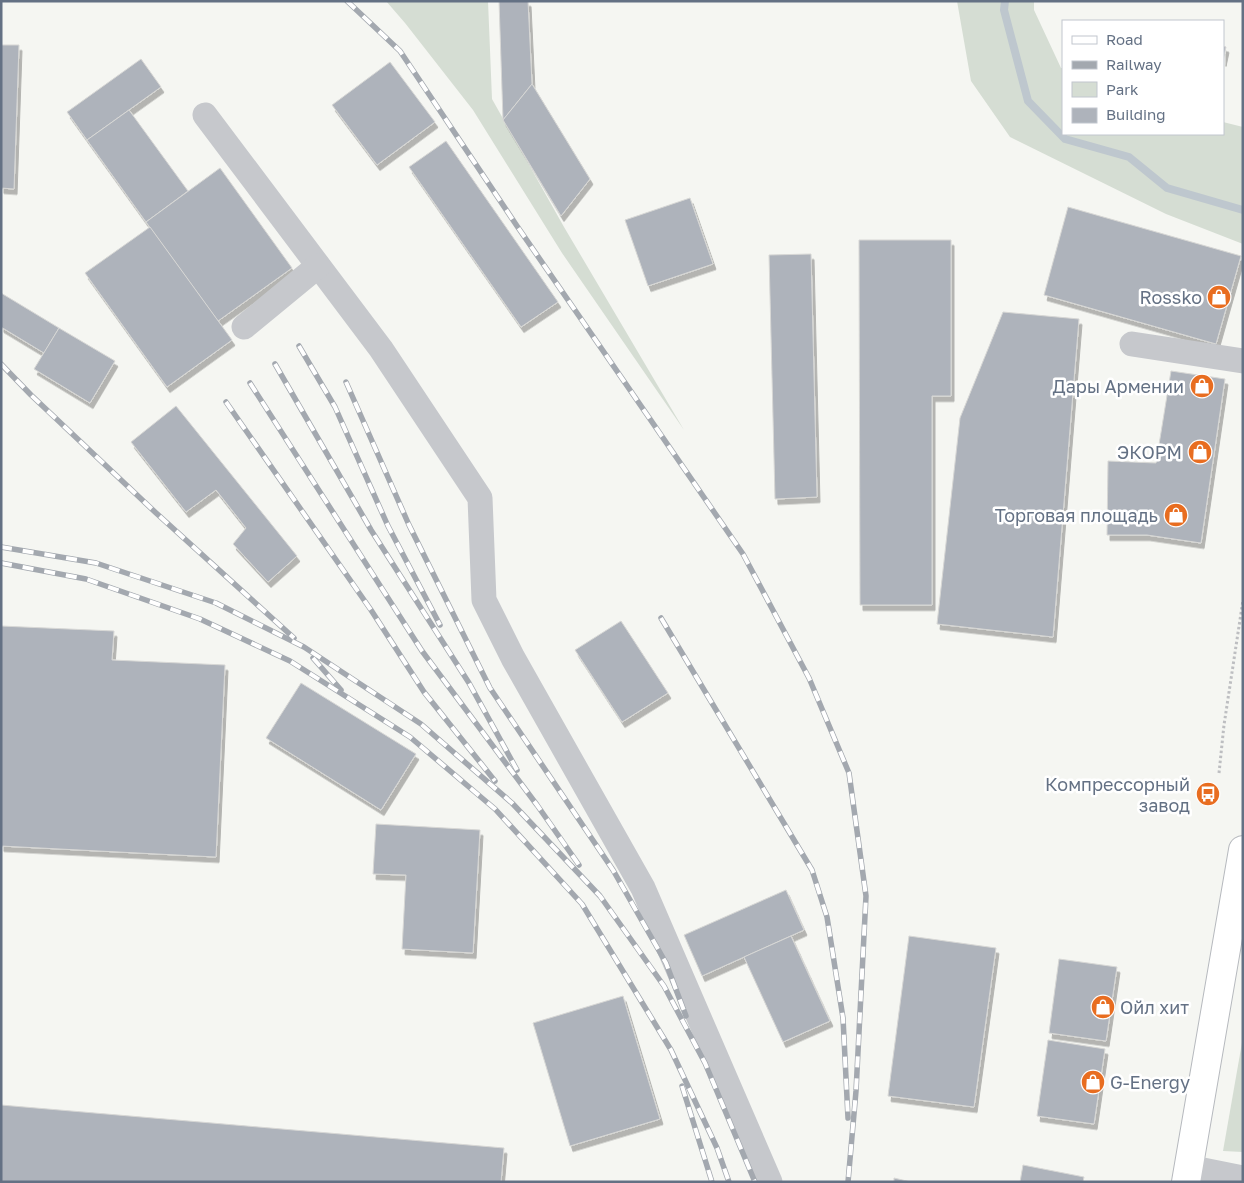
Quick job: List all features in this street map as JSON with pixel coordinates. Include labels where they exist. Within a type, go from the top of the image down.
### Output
[{"type":"main road","points":[[1187,1174],[1243,850]]},
{"type":"lane","points":[[205,115],[381,349],[480,498],[484,600],[513,658],[643,888],[770,1182]]},
{"type":"lane","points":[[244,327],[318,266]]},
{"type":"lane","points":[[1132,344],[1243,361]]},
{"type":"lane","points":[[1187,1174],[1243,1178]]},
{"type":"path","points":[[1219,773],[1224,725],[1243,600]]},
{"type":"green space","points":[[386,1],[488,1],[492,99],[564,227],[684,430],[562,253],[473,110]]},
{"type":"green space","points":[[957,1],[1034,1],[1034,10],[1062,68],[1062,135],[1224,135],[1224,122],[1243,127],[1243,244],[1166,214],[1010,137],[971,81]]},
{"type":"green space","points":[[1243,1037],[1243,1152],[1223,1151]]},
{"type":"building","points":[[499,1],[528,1],[532,84],[503,120]]},
{"type":"building","points":[[1,45],[19,45],[14,189],[1,188]]},
{"type":"building","points":[[141,59],[161,87],[87,140],[67,112]]},
{"type":"building","points":[[390,62],[435,122],[377,165],[332,105]]},
{"type":"building","points":[[532,84],[590,179],[561,216],[503,120]]},
{"type":"building","points":[[129,110],[188,191],[146,222],[87,140]]},
{"type":"building","points":[[446,141],[558,302],[521,327],[409,167]]},
{"type":"building","points":[[220,168],[292,268],[218,321],[146,222]]},
{"type":"building","points":[[690,198],[713,264],[648,286],[625,220]]},
{"type":"building","points":[[1068,207],[1241,256],[1216,344],[1044,295]]},
{"type":"building","points":[[150,227],[232,340],[167,387],[85,273]]},
{"type":"building","points":[[859,240],[951,240],[951,396],[932,396],[932,605],[860,605]]},
{"type":"building","points":[[811,254],[817,497],[775,499],[769,255]]},
{"type":"building","points":[[1,293],[59,328],[44,353],[1,327]]},
{"type":"building","points":[[1003,312],[1079,319],[1053,637],[937,624],[960,418]]},
{"type":"building","points":[[59,328],[115,361],[90,403],[34,369]]},
{"type":"building","points":[[1171,371],[1225,379],[1201,543],[1147,535],[1107,535],[1108,461],[1156,463]]},
{"type":"building","points":[[176,406],[297,556],[268,582],[233,544],[246,528],[216,490],[186,512],[131,442]]},
{"type":"building","points":[[621,621],[668,693],[622,722],[575,650]]},
{"type":"building","points":[[1,626],[114,631],[112,660],[225,665],[216,857],[1,846]]},
{"type":"building","points":[[301,683],[416,754],[381,810],[266,738]]},
{"type":"building","points":[[376,824],[480,830],[473,953],[402,949],[406,875],[373,874]]},
{"type":"building","points":[[786,890],[804,930],[702,976],[684,935]]},
{"type":"building","points":[[791,936],[830,1021],[783,1042],[744,957]]},
{"type":"building","points":[[909,936],[996,948],[974,1107],[888,1096]]},
{"type":"building","points":[[1059,959],[1117,967],[1106,1041],[1049,1033]]},
{"type":"building","points":[[623,996],[660,1119],[570,1146],[533,1023]]},
{"type":"building","points":[[1048,1040],[1105,1049],[1094,1124],[1037,1116]]},
{"type":"building","points":[[1,1105],[504,1148],[501,1182],[1,1182]]},
{"type":"building","points":[[1023,1165],[1084,1177],[1083,1182],[1020,1182]]},
{"type":"building","points":[[894,1178],[911,1182],[894,1182]]},
{"type":"waterway","points":[[1005,1],[1004,10],[1028,101],[1065,139],[1129,157],[1167,188],[1243,210]]},
{"type":"railway","points":[[347,1],[400,51],[517,226],[743,554],[809,678],[849,773],[866,896],[856,1091],[848,1182]]},
{"type":"railway","points":[[299,346],[335,407],[388,526],[440,625]]},
{"type":"railway","points":[[1,364],[31,395],[155,512],[294,638]]},
{"type":"railway","points":[[275,364],[371,530],[469,683],[517,770]]},
{"type":"railway","points":[[346,382],[409,525],[490,688],[613,870],[666,963],[686,1016]]},
{"type":"railway","points":[[250,383],[422,651],[537,805],[579,865]]},
{"type":"railway","points":[[226,402],[371,610],[424,692],[495,781]]},
{"type":"railway","points":[[1,547],[96,563],[216,603],[304,647],[421,724],[512,803],[600,896],[664,986],[705,1063],[755,1182]]},
{"type":"railway","points":[[1,563],[86,579],[200,619],[290,661],[410,737],[495,809],[582,904],[671,1050],[717,1148],[729,1182]]},
{"type":"railway","points":[[661,618],[812,870],[827,917],[843,1018],[848,1118]]},
{"type":"railway","points":[[313,658],[341,690]]},
{"type":"railway","points":[[682,1086],[712,1182]]},
{"type":"place","name":"Rossko","points":[[1219,297]]},
{"type":"place","name":"Дары Армении","points":[[1202,386]]},
{"type":"place","name":"ЭКОРМ","points":[[1200,452]]},
{"type":"place","name":"Торговая площадь","points":[[1176,515]]},
{"type":"place","name":"Компрессорный завод","points":[[1208,794]]},
{"type":"place","name":"Ойл хит","points":[[1103,1007]]},
{"type":"place","name":"G-Energy","points":[[1093,1082]]}]
